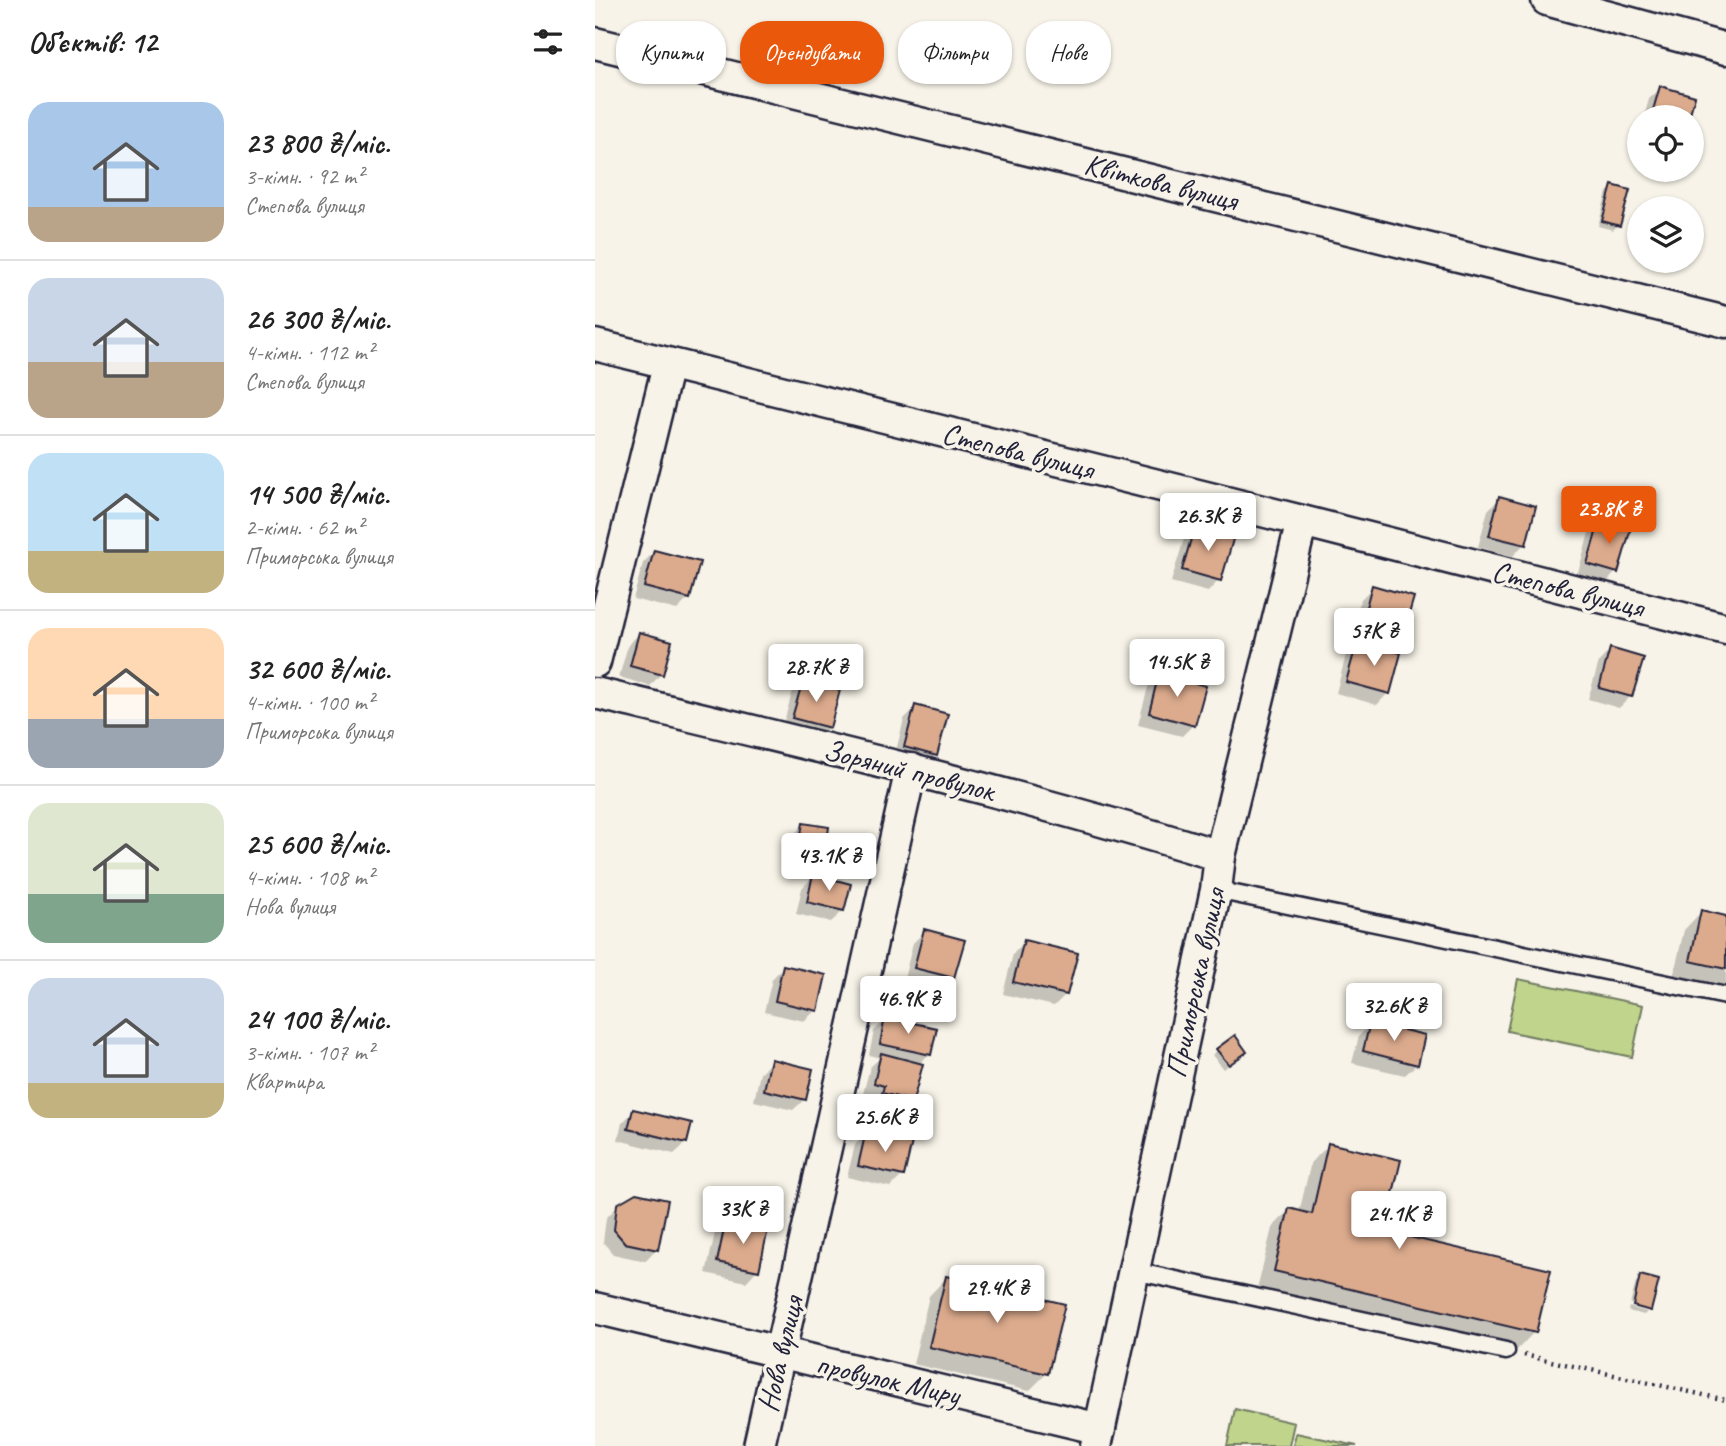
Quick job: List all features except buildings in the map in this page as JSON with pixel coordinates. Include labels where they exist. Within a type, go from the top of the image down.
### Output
[{"type":"street","points":[[1547,0],[1726,49]]},
{"type":"street","name":"Квіткова вулиця","points":[[595,43],[1726,321]]},
{"type":"street","name":"Степова вулиця","points":[[595,345],[1726,629]]},
{"type":"street","points":[[595,662],[668,365]]},
{"type":"street","name":"Приморська вулиця","points":[[1098,1437],[1216,890],[1220,856],[1302,521]]},
{"type":"street","name":"Зоряний провулок","points":[[595,692],[911,769],[1117,824],[1220,856]]},
{"type":"street","name":"Нова вулиця","points":[[759,1446],[911,769]]},
{"type":"street","name":"провулок Миру","points":[[595,1308],[781,1353],[1098,1437]]},
{"type":"lane","points":[[1216,890],[1726,996]]},
{"type":"lane","points":[[1134,1271],[1506,1351]]},
{"type":"path","points":[[1506,1351],[1726,1400]]},
{"type":"green space","points":[[1518,979],[1643,1005],[1632,1057],[1507,1031]]},
{"type":"green space","points":[[1235,1409],[1294,1423],[1289,1446],[1227,1446]]},
{"type":"green space","points":[[1296,1433],[1357,1446],[1293,1446]]}]
